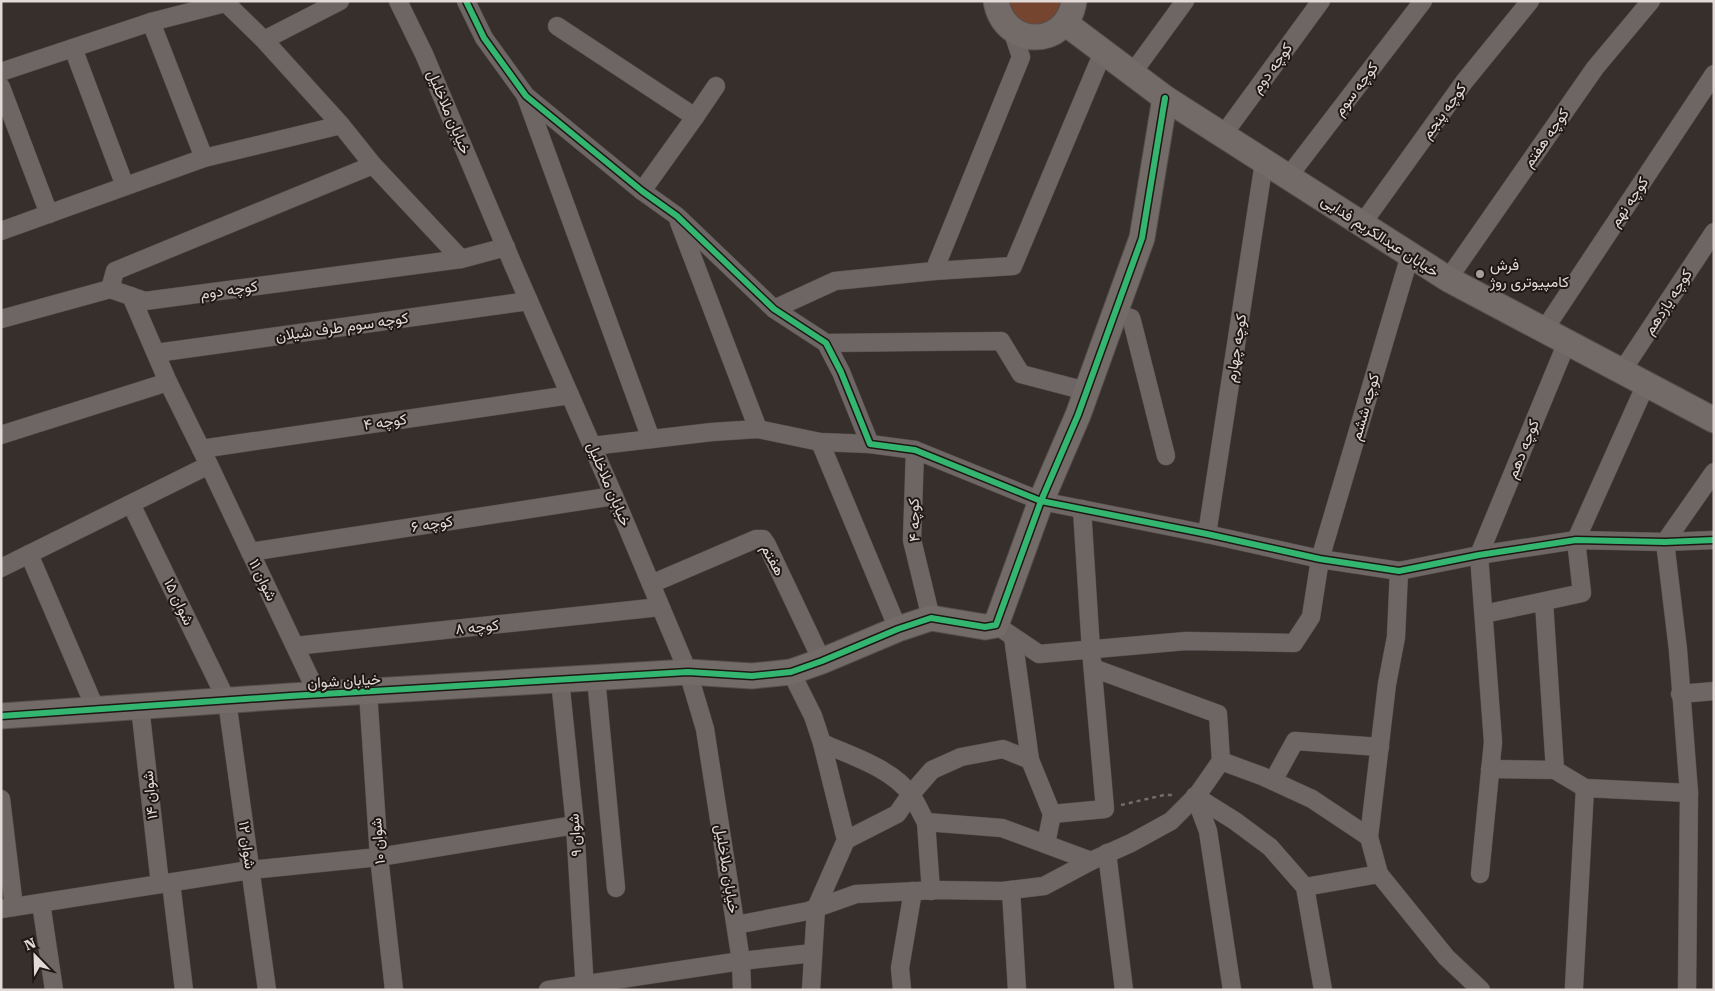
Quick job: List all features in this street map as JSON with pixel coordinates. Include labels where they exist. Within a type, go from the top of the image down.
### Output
[{"type":"street","points":[[264,40],[340,1]]},
{"type":"street","name":"خیابان ملاخلیل","points":[[398,1],[424,54],[688,672],[705,729],[736,925],[741,961],[742,990]]},
{"type":"street","points":[[466,1],[484,38],[526,96],[642,191],[677,216],[774,309],[826,343],[841,372],[870,444]]},
{"type":"street","points":[[996,1],[1003,22],[1012,30],[1024,36],[1037,37],[1050,34],[1062,26],[1069,12]]},
{"type":"street","points":[[1132,74],[1186,1]]},
{"type":"street","name":"کوچه دوم","points":[[1223,135],[1321,1]]},
{"type":"street","name":"کوچه سوم","points":[[1288,177],[1423,1]]},
{"type":"street","name":"کوچه پنجم","points":[[1362,224],[1464,82],[1530,1]]},
{"type":"street","name":"کوچه هفتم","points":[[1448,279],[1595,68],[1652,1]]},
{"type":"street","points":[[1,72],[152,22],[225,2],[264,40],[342,125],[373,165],[461,259]]},
{"type":"street","name":"خیابان عبدالکریم فدایی","points":[[1069,12],[1103,52],[1164,98],[1410,255],[1448,279],[1714,420]]},
{"type":"street","points":[[152,22],[204,158]]},
{"type":"street","points":[[557,26],[696,117]]},
{"type":"street","points":[[934,271],[1021,57],[1012,30]]},
{"type":"street","points":[[73,48],[125,186]]},
{"type":"street","points":[[774,309],[835,280],[1013,266],[1103,52]]},
{"type":"street","name":"کوچه نهم","points":[[1544,330],[1714,74]]},
{"type":"street","points":[[642,191],[696,117],[716,86]]},
{"type":"street","points":[[1,87],[48,214]]},
{"type":"street","points":[[526,96],[651,439]]},
{"type":"street","points":[[1046,844],[1052,814],[1030,760],[1004,631],[1041,501],[1086,391],[1142,238],[1164,98]]},
{"type":"street","points":[[1,230],[204,158],[342,125]]},
{"type":"street","name":"کوچه چهارم","points":[[1207,534],[1264,162]]},
{"type":"street","points":[[1,319],[110,290],[115,271],[373,165]]},
{"type":"street","points":[[677,216],[758,429]]},
{"type":"street","name":"کوچه یازدهم","points":[[1622,371],[1714,232]]},
{"type":"street","name":"کوچه دوم","points":[[110,290],[145,301],[461,259],[506,247]]},
{"type":"street","name":"کوچه ششم","points":[[1091,650],[1186,641],[1294,643],[1312,617],[1320,559],[1410,255]]},
{"type":"street","name":"شوان ۱۱","points":[[131,296],[168,382],[318,695]]},
{"type":"street","name":"کوچه سوم طرف شیلان","points":[[156,353],[529,301]]},
{"type":"street","points":[[1115,312],[1131,318],[1166,456]]},
{"type":"street","points":[[826,343],[1001,341],[1021,374],[1086,391]]},
{"type":"street","name":"کوچه دهم","points":[[1479,555],[1567,342]]},
{"type":"street","points":[[1,435],[168,382]]},
{"type":"street","points":[[1484,614],[1582,593],[1576,540],[1646,384]]},
{"type":"street","name":"کوچه ۴","points":[[201,449],[570,395]]},
{"type":"street","points":[[592,446],[712,432],[758,429],[820,442],[870,444],[915,450],[1041,501],[1320,559],[1399,571],[1479,555],[1576,540],[1665,542],[1714,540]]},
{"type":"street","points":[[820,442],[898,629]]},
{"type":"street","name":"کوچه ۴","points":[[915,450],[912,540],[931,618]]},
{"type":"street","points":[[1,568],[208,465]]},
{"type":"street","points":[[1687,990],[1689,793],[1678,650],[1665,542],[1714,472]]},
{"type":"street","name":"کوچه ۶","points":[[250,552],[614,496]]},
{"type":"street","name":"شوان ۱۵","points":[[131,504],[227,701]]},
{"type":"street","points":[[1052,814],[1105,809],[1091,650],[1082,509]]},
{"type":"street","name":"هفتم","points":[[651,584],[756,539],[763,540],[822,661]]},
{"type":"street","points":[[29,554],[96,710]]},
{"type":"street","points":[[1479,555],[1493,742],[1480,874]]},
{"type":"street","points":[[1399,571],[1396,637],[1387,684],[1369,837],[1379,874],[1446,957],[1481,990]]},
{"type":"street","points":[[1544,602],[1555,770]]},
{"type":"street","name":"کوچه ۸","points":[[295,646],[660,607]]},
{"type":"street","points":[[931,618],[1004,631],[1039,654],[1091,650]]},
{"type":"street","name":"خیابان شوان","points":[[1,716],[688,672],[752,676],[791,672],[898,629],[931,618]]},
{"type":"street","points":[[736,925],[816,908],[856,894],[913,891],[1011,890],[1044,886],[1171,821],[1195,796],[1221,761],[1218,714],[1093,668]]},
{"type":"street","points":[[791,672],[813,716],[822,743],[846,840],[816,908],[811,990]]},
{"type":"street","points":[[596,678],[616,888]]},
{"type":"street","name":"شوان ۹","points":[[560,680],[575,825],[585,986]]},
{"type":"street","points":[[1680,694],[1714,691]]},
{"type":"street","name":"شوان ۱۰","points":[[368,692],[378,857],[394,990]]},
{"type":"street","name":"شوان ۱۲","points":[[227,701],[267,990]]},
{"type":"street","name":"شوان ۱۴","points":[[140,707],[166,884],[184,990]]},
{"type":"street","points":[[1273,781],[1295,741],[1380,747]]},
{"type":"street","points":[[822,743],[859,759],[893,777],[911,794],[926,822],[931,891]]},
{"type":"street","points":[[846,840],[897,814],[932,770],[961,757],[1003,749],[1030,760]]},
{"type":"street","points":[[1221,761],[1273,781],[1312,799],[1369,837]]},
{"type":"street","points":[[1490,769],[1555,770],[1585,788],[1689,793]]},
{"type":"street","points":[[1574,987],[1585,788]]},
{"type":"street","points":[[1195,796],[1235,821],[1270,847],[1305,887],[1323,990]]},
{"type":"street","points":[[1195,796],[1208,830],[1232,990]]},
{"type":"street","points":[[1,800],[8,908],[250,870],[378,857],[575,825]]},
{"type":"street","points":[[926,822],[1002,828],[1091,861]]},
{"type":"street","points":[[1107,853],[1124,990]]},
{"type":"street","points":[[1305,887],[1379,874]]},
{"type":"street","points":[[1011,890],[1017,990]]},
{"type":"street","points":[[902,990],[900,968],[913,891]]},
{"type":"street","points":[[41,903],[54,990]]},
{"type":"street","points":[[548,990],[632,983],[741,961],[813,954]]},
{"type":"path","points":[[1105,809],[1164,794],[1195,796]]},
{"type":"shaded area","points":[[1008,1],[1063,1],[1059,14],[1036,28],[1012,16]]},
{"type":"cycle path","points":[[466,1],[484,38],[526,96],[642,191],[677,216],[774,309],[826,343],[841,372],[870,444],[915,450],[1041,501],[1320,559],[1399,571],[1479,555],[1576,540],[1665,542],[1714,540]]},
{"type":"cycle path","points":[[1,716],[688,672],[752,676],[791,672],[898,629],[931,618],[985,627],[996,625],[1041,501],[1078,415],[1142,238],[1165,98]]},
{"type":"place","name":"فرش کامپیوتری روژ","points":[[1480,274]]}]
